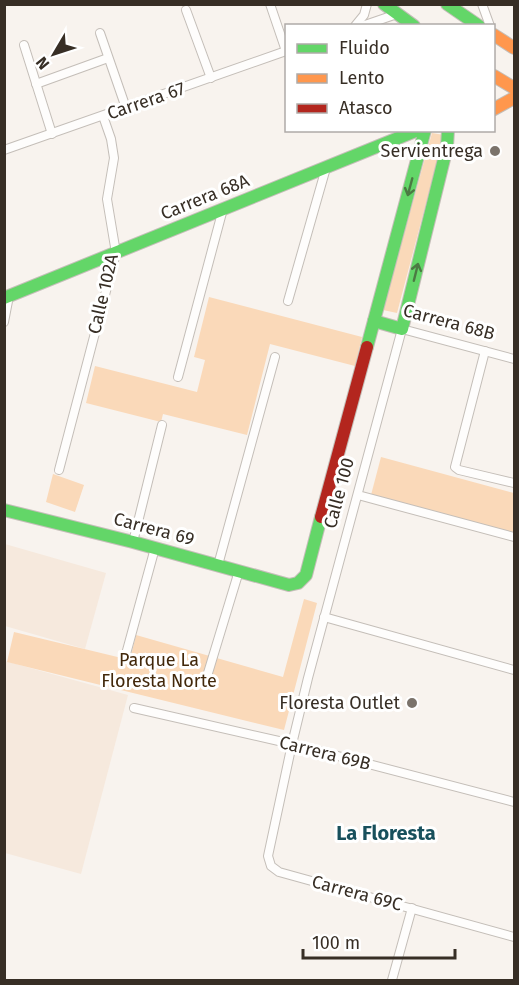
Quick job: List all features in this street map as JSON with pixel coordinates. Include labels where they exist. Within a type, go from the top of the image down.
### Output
[{"type":"street","points":[[270,4],[285,48]]},
{"type":"street","points":[[357,24],[364,15],[367,4]]},
{"type":"street","points":[[384,4],[411,24]]},
{"type":"street","points":[[447,4],[476,24]]},
{"type":"street","points":[[482,4],[490,24]]},
{"type":"street","points":[[186,10],[211,78]]},
{"type":"street","points":[[368,24],[398,14]]},
{"type":"street","points":[[100,33],[126,108]]},
{"type":"street","points":[[495,34],[514,48]]},
{"type":"street","points":[[24,45],[52,134]]},
{"type":"street","name":"Carrera 67","points":[[4,150],[285,51]]},
{"type":"street","points":[[36,84],[108,58]]},
{"type":"street","points":[[495,77],[514,88]]},
{"type":"street","points":[[495,108],[514,98]]},
{"type":"street","name":"Calle 102A","points":[[58,470],[116,253],[107,199],[114,158],[111,139],[103,116]]},
{"type":"street","name":"Carrera 68A","points":[[7,297],[413,132]]},
{"type":"street","name":"Calle 100","points":[[294,586],[306,575],[424,132]]},
{"type":"street","name":"Calle 100","points":[[271,866],[268,856],[292,744],[402,329],[447,147],[448,132]]},
{"type":"street","points":[[288,301],[326,168]]},
{"type":"street","points":[[178,376],[223,209]]},
{"type":"street","points":[[4,322],[7,297]]},
{"type":"street","name":"Carrera 68B","points":[[374,321],[514,359]]},
{"type":"street","points":[[485,351],[455,464],[459,471],[514,483]]},
{"type":"street","points":[[218,565],[274,357]]},
{"type":"street","points":[[133,542],[162,425]]},
{"type":"street","points":[[358,495],[514,537]]},
{"type":"street","name":"Carrera 69","points":[[4,510],[294,586]]},
{"type":"street","points":[[126,654],[155,548]]},
{"type":"street","points":[[208,673],[239,571]]},
{"type":"street","points":[[324,617],[514,670]]},
{"type":"street","name":"Carrera 69B","points":[[134,708],[292,744],[514,802]]},
{"type":"street","name":"Carrera 69C","points":[[271,866],[279,873],[514,937]]},
{"type":"street","points":[[392,981],[412,908]]},
{"type":"shaded area","points":[[5,544],[106,573],[85,649],[5,626]]},
{"type":"shaded area","points":[[5,661],[128,695],[81,874],[5,853]]},
{"type":"green space","points":[[432,133],[444,135],[397,313],[383,310]]},
{"type":"green space","points":[[209,297],[362,337],[355,366],[270,344],[247,435],[163,414],[161,422],[86,403],[95,366],[197,392],[205,360],[194,357]]},
{"type":"green space","points":[[381,457],[514,493],[514,534],[371,495]]},
{"type":"green space","points":[[53,474],[84,485],[75,512],[46,502]]},
{"type":"green space","name":"Parque La Floresta Norte","points":[[304,599],[317,603],[284,730],[7,662],[14,632],[130,660],[136,635],[283,677]]},
{"type":"traffic: fast","points":[[384,4],[411,24]]},
{"type":"traffic: fast","points":[[447,4],[476,24]]},
{"type":"traffic: fast","points":[[4,298],[413,132]]},
{"type":"traffic: fast","points":[[367,347],[424,132]]},
{"type":"traffic: fast","points":[[374,321],[402,329],[447,147],[448,132]]},
{"type":"traffic: fast","points":[[4,510],[133,542],[289,585],[298,583],[306,575],[321,517]]},
{"type":"traffic: slow","points":[[495,36],[514,48]]},
{"type":"traffic: slow","points":[[495,77],[514,88]]},
{"type":"traffic: slow","points":[[495,108],[514,98]]},
{"type":"traffic: jam","points":[[321,517],[367,347]]},
{"type":"place","name":"Servientrega","points":[[495,151]]},
{"type":"place","name":"Floresta Outlet","points":[[412,703]]},
{"type":"district","name":"La Floresta","points":[[386,833]]}]
